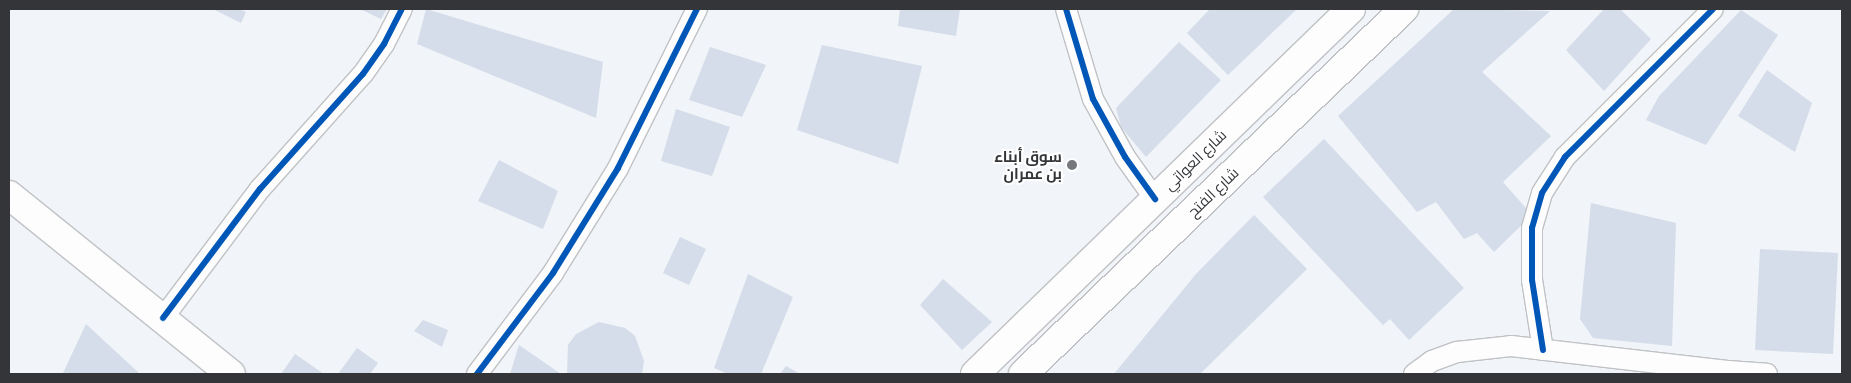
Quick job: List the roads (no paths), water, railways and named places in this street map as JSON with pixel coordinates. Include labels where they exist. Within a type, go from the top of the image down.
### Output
[{"type":"main road","name":"شارع العواتي","points":[[975,374],[1351,9]]},
{"type":"main road","name":"شارع الفتح","points":[[1024,374],[1404,9]]},
{"type":"main road","points":[[9,195],[231,374]]},
{"type":"street","points":[[163,318],[260,189],[363,74],[384,44],[402,9]]},
{"type":"street","points":[[477,374],[553,273],[618,168],[697,9]]},
{"type":"street","points":[[1066,9],[1093,99],[1125,157],[1155,199]]},
{"type":"street","points":[[1543,350],[1532,280],[1532,228],[1542,193],[1565,158],[1713,9]]},
{"type":"street","points":[[1414,374],[1432,361],[1457,352],[1511,346],[1726,373],[1767,374]]},
{"type":"place","name":"سوق أبناء بن عمران","points":[[1072,165]]}]
